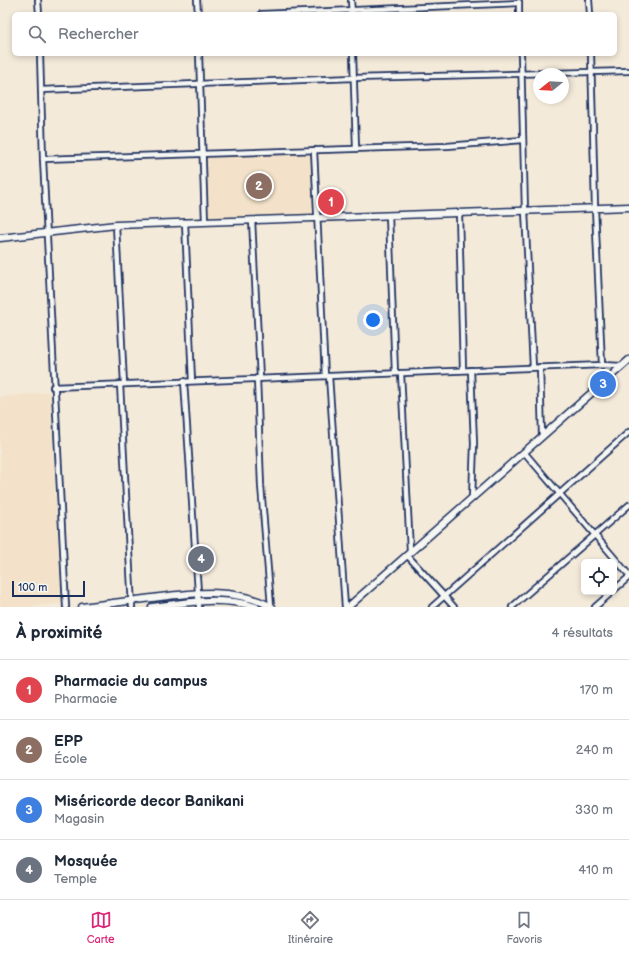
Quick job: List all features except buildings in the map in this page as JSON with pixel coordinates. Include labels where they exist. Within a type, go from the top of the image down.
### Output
[{"type":"street","points":[[38,0],[39,12]]},
{"type":"street","points":[[198,0],[198,12]]},
{"type":"street","points":[[351,0],[352,12],[519,2]]},
{"type":"street","points":[[589,0],[590,12]]},
{"type":"street","points":[[40,56],[43,159],[66,607]]},
{"type":"street","points":[[199,56],[205,222]]},
{"type":"street","points":[[353,56],[356,148]]},
{"type":"street","points":[[521,56],[525,211],[533,367]]},
{"type":"street","points":[[591,56],[595,208],[602,365]]},
{"type":"street","points":[[41,90],[354,78],[629,71]]},
{"type":"street","points":[[43,159],[447,146],[523,140]]},
{"type":"street","points":[[314,150],[327,376],[345,607]]},
{"type":"street","points":[[0,238],[116,225],[629,207]]},
{"type":"street","points":[[459,213],[464,370]]},
{"type":"street","points":[[389,215],[395,373]]},
{"type":"street","points":[[82,607],[132,604],[198,592],[233,593],[251,598],[271,607],[261,486],[259,378],[252,220]]},
{"type":"street","points":[[185,222],[192,381]]},
{"type":"street","points":[[116,225],[132,604]]},
{"type":"street","points":[[348,607],[629,360]]},
{"type":"street","points":[[54,387],[533,367],[602,365],[622,366]]},
{"type":"street","points":[[540,367],[542,436]]},
{"type":"street","points":[[471,370],[474,443],[472,498]]},
{"type":"street","points":[[401,373],[408,553],[454,607]]},
{"type":"street","points":[[184,381],[199,604]]},
{"type":"street","points":[[432,607],[629,432]]},
{"type":"street","points":[[524,452],[629,576],[617,587]]},
{"type":"street","points":[[512,607],[629,505]]},
{"type":"street","points":[[595,607],[609,595]]},
{"type":"street","points":[[152,607],[228,601],[256,607]]},
{"type":"shaded area","points":[[311,153],[313,216],[207,219],[205,156]]},
{"type":"shaded area","points":[[50,392],[61,603],[30,607],[0,607],[0,397]]},
{"type":"place","name":"EPP","points":[[259,186]]},
{"type":"place","name":"Pharmacie du campus","points":[[331,202]]},
{"type":"place","name":"Miséricorde decor Banikani","points":[[603,384]]},
{"type":"place","name":"Mosquée","points":[[201,559]]}]
